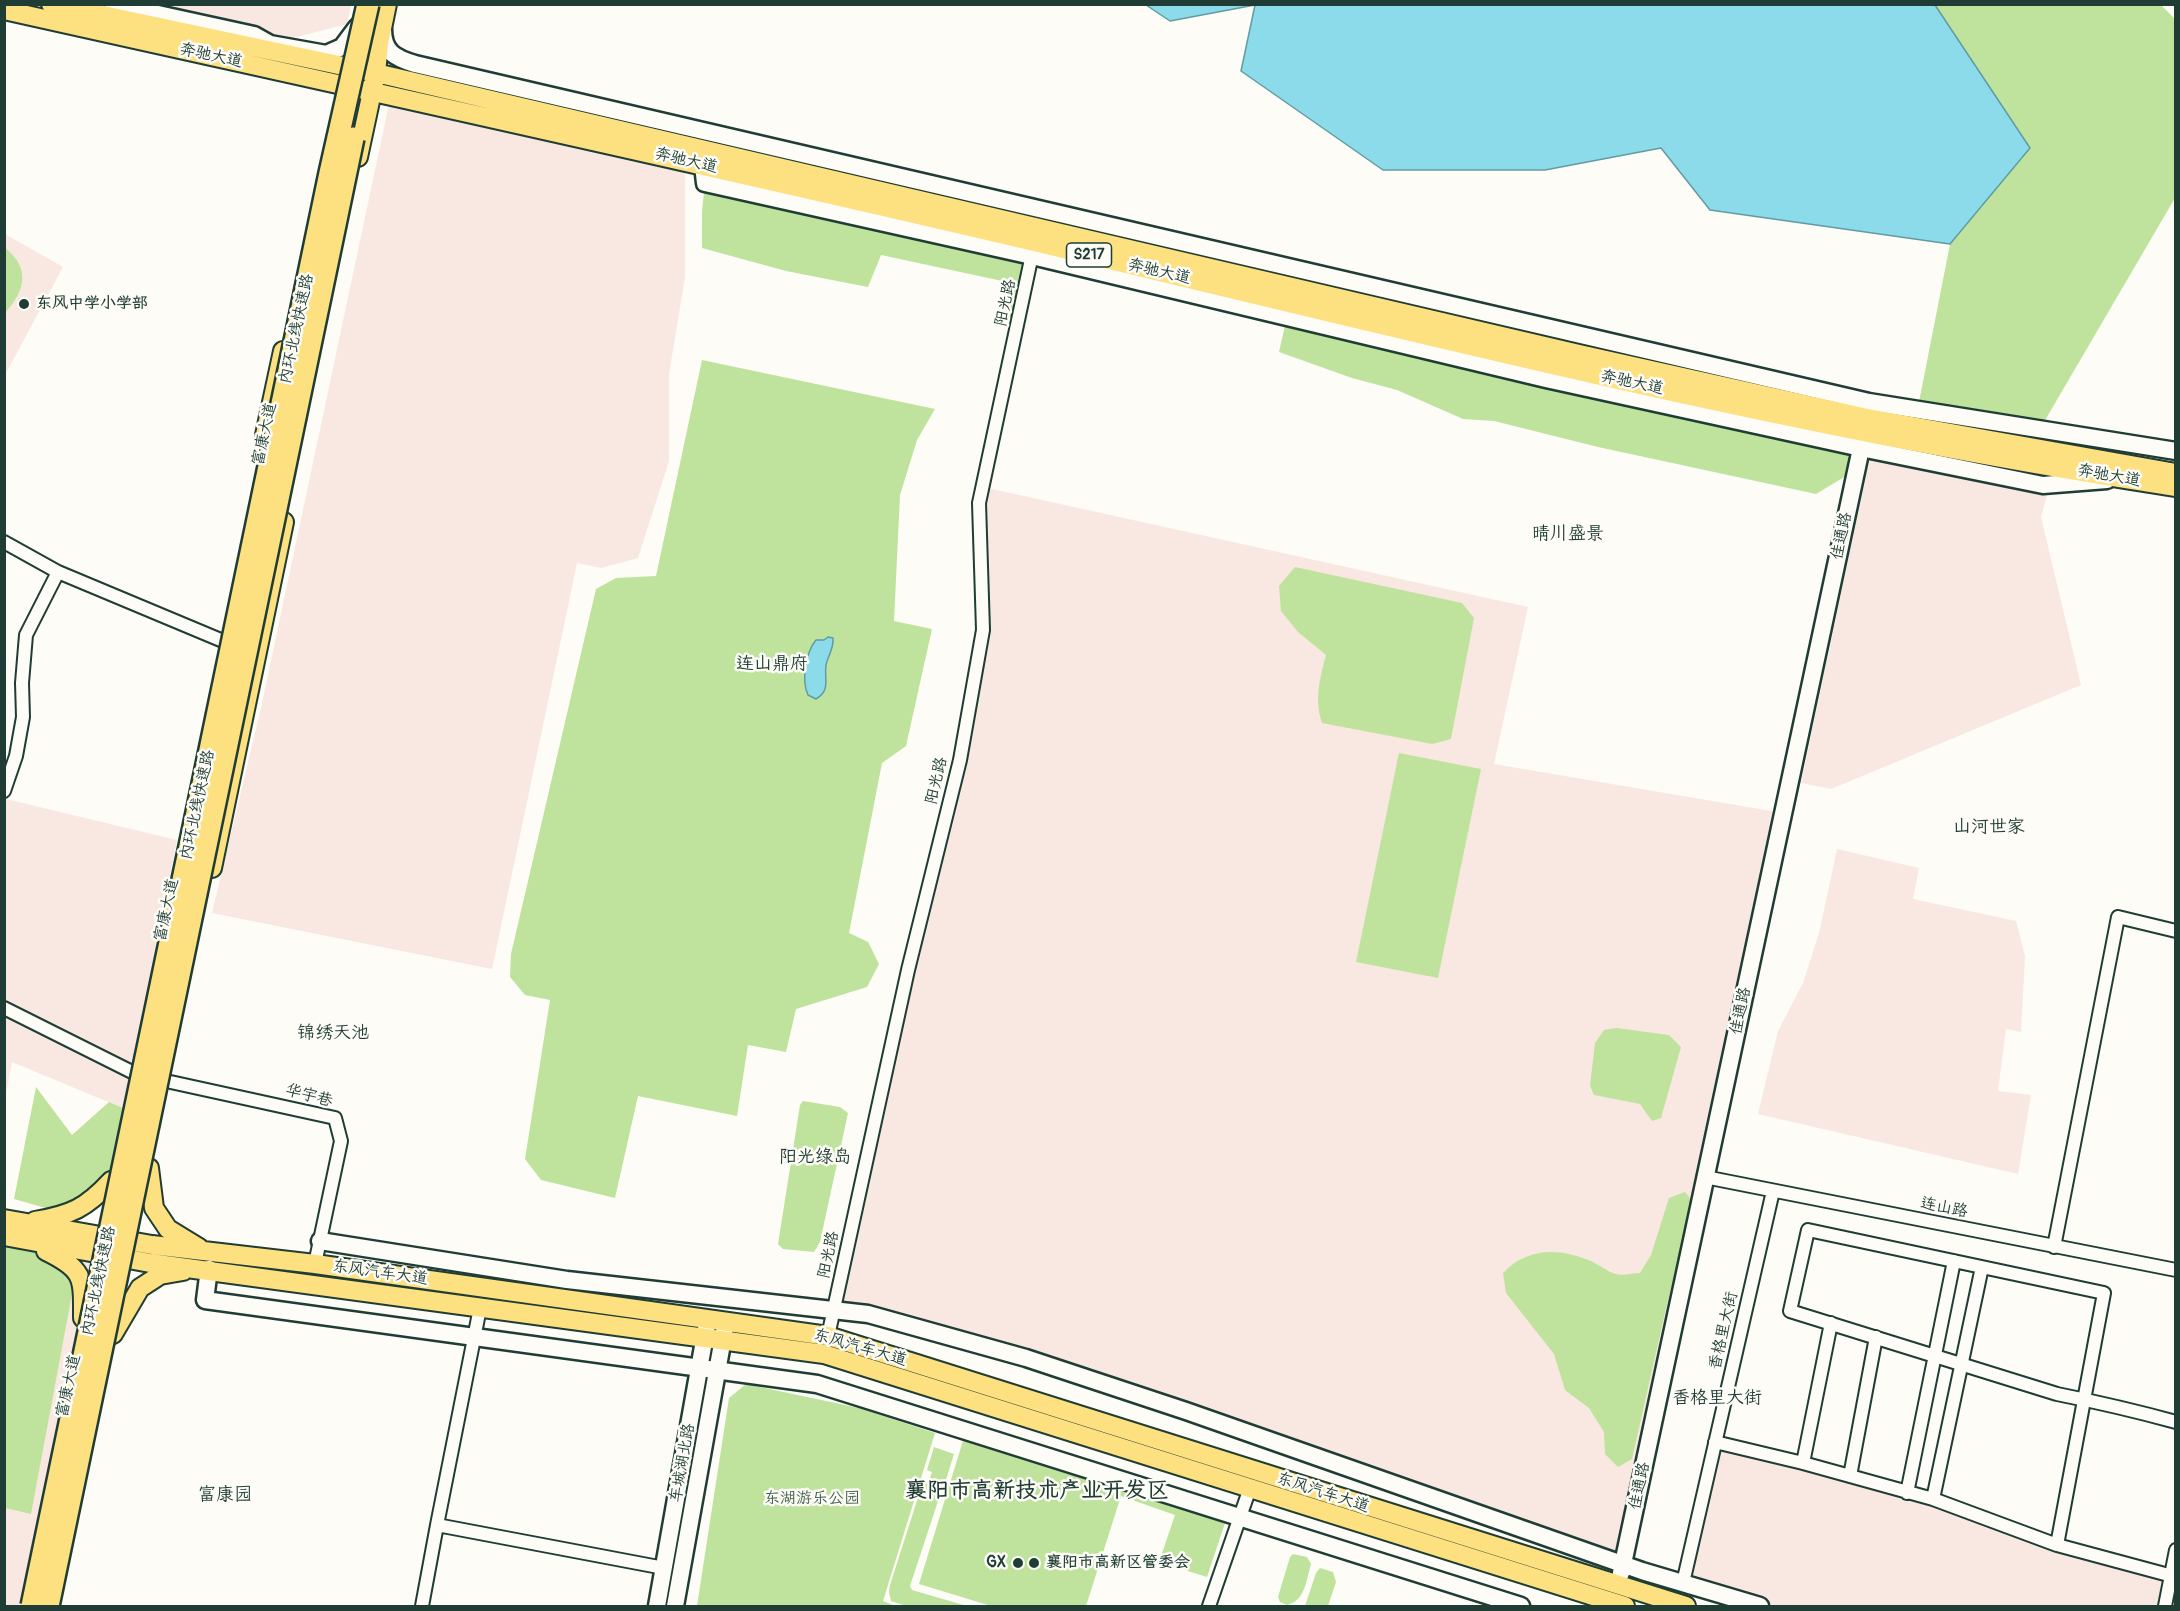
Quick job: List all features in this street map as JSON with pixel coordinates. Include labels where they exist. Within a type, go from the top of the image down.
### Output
[{"type":"highway","name":"内环北线快速路","points":[[32,1606],[325,196],[368,4]]},
{"type":"highway","name":"内环北线快速路","points":[[48,1606],[384,10]]},
{"type":"main road","name":"奔驰大道","points":[[51,4],[898,186],[1035,242]]},
{"type":"main road","name":"富康大道","points":[[24,1606],[132,1072],[274,392],[345,66],[362,4]]},
{"type":"main road","name":"奔驰大道","points":[[4,10],[704,165],[1035,242],[1568,352],[1864,434],[2175,488]]},
{"type":"main road","name":"富康大道","points":[[55,1606],[132,1250],[376,73],[384,10]]},
{"type":"main road","name":"奔驰大道","points":[[1864,434],[2175,473]]},
{"type":"main road","points":[[149,1168],[154,1208],[168,1229],[204,1263]]},
{"type":"main road","points":[[83,1318],[83,1282],[68,1262],[25,1232],[53,1218],[72,1212],[93,1200],[111,1181]]},
{"type":"main road","name":"东风汽车大道","points":[[4,1219],[25,1232]]},
{"type":"main road","name":"东风汽车大道","points":[[4,1236],[25,1232],[480,1308],[725,1331],[828,1336],[1619,1598]]},
{"type":"main road","points":[[113,1334],[140,1288],[160,1275],[204,1263]]},
{"type":"main road","name":"东风汽车大道","points":[[204,1263],[315,1264],[706,1329]]},
{"type":"main road","name":"东风汽车大道","points":[[725,1331],[824,1354],[1250,1488],[1619,1598],[1686,1606]]},
{"type":"street","points":[[112,4],[254,35],[270,44],[326,54],[342,47],[357,27]]},
{"type":"street","points":[[384,10],[383,39],[386,47],[398,59],[898,186],[1869,402],[2175,451]]},
{"type":"street","points":[[1035,242],[1546,379],[1864,434]]},
{"type":"street","name":"阳光路","points":[[828,1336],[908,970],[960,760],[983,630],[979,503],[1035,242]]},
{"type":"street","name":"佳通路","points":[[1619,1598],[1623,1564],[1864,434]]},
{"type":"street","points":[[4,542],[58,572],[223,641],[257,649]]},
{"type":"street","points":[[4,791],[16,756],[23,717],[22,683],[26,635],[58,572]]},
{"type":"street","points":[[2054,1247],[2118,917],[2175,930]]},
{"type":"street","points":[[4,1008],[132,1072]]},
{"type":"street","name":"华宇巷","points":[[166,1081],[335,1118],[341,1141],[315,1264]]},
{"type":"street","name":"连山路","points":[[1705,1177],[2175,1270]]},
{"type":"street","name":"香格里大街","points":[[1683,1583],[1773,1191]]},
{"type":"street","points":[[2057,1545],[2084,1400],[2104,1293],[1808,1230],[1790,1311],[2057,1394],[2084,1400],[2127,1408],[2175,1422]]},
{"type":"street","points":[[320,1241],[567,1281],[868,1314],[1026,1358],[1623,1564],[1760,1606]]},
{"type":"street","points":[[1907,1492],[1954,1261]]},
{"type":"street","points":[[204,1263],[205,1300],[818,1384],[1521,1606]]},
{"type":"street","points":[[1933,1499],[1982,1267]]},
{"type":"street","points":[[422,1606],[480,1308]]},
{"type":"street","points":[[1803,1463],[1831,1323]]},
{"type":"street","name":"车城湖北路","points":[[657,1606],[706,1329]]},
{"type":"street","name":"车城湖北路","points":[[675,1606],[725,1331]]},
{"type":"street","points":[[1850,1476],[1876,1337]]},
{"type":"street","points":[[1715,1442],[1803,1463],[1933,1499],[2057,1545],[2173,1576]]},
{"type":"street","points":[[1209,1606],[1250,1488]]},
{"type":"street","points":[[437,1525],[664,1568]]},
{"type":"street","points":[[2165,1606],[2173,1576],[2175,1550]]},
{"type":"shaded area","points":[[139,5],[351,5],[347,24],[285,40]]},
{"type":"shaded area","points":[[389,104],[685,171],[685,277],[669,374],[669,461],[638,558],[601,568],[577,563],[492,969],[212,913],[261,708]]},
{"type":"shaded area","name":"东风中学小学部","points":[[5,234],[63,267],[5,375]]},
{"type":"shaded area","points":[[1870,457],[2048,491],[2041,517],[2081,685],[1831,789],[1801,783]]},
{"type":"shaded area","points":[[983,487],[1528,607],[1494,764],[1783,813],[1623,1564],[1186,1411],[833,1311],[983,630]]},
{"type":"shaded area","points":[[6,799],[177,840],[125,1109],[12,1062],[5,1099]]},
{"type":"shaded area","points":[[1837,849],[1919,868],[1913,899],[2016,921],[2025,956],[2021,1032],[2006,1029],[1998,1091],[2031,1095],[2018,1174],[1758,1114],[1778,1031],[1803,983],[1819,933]]},
{"type":"shaded area","points":[[5,1224],[114,1247],[39,1606],[5,1606]]},
{"type":"shaded area","points":[[1715,1442],[1803,1463],[2171,1576],[2165,1606],[1760,1606],[1683,1583]]},
{"type":"green space","points":[[1935,5],[2161,5],[2175,19],[2175,198],[2044,422],[1919,402],[1950,244],[2030,148]]},
{"type":"green space","points":[[705,183],[1032,256],[1019,320],[1008,318],[1007,282],[881,255],[868,287],[786,271],[702,248]]},
{"type":"green space","points":[[5,248],[19,264],[22,280],[17,296],[5,313]]},
{"type":"green space","points":[[1287,317],[1861,448],[1856,470],[1816,494],[1598,447],[1494,421],[1463,419],[1397,390],[1352,378],[1279,352]]},
{"type":"green space","points":[[702,360],[935,409],[917,440],[900,495],[894,621],[932,629],[906,746],[882,763],[849,933],[868,942],[879,964],[867,987],[796,1009],[786,1052],[748,1045],[737,1116],[638,1096],[615,1198],[541,1180],[525,1159],[550,1000],[525,995],[510,977],[511,954],[596,589],[616,578],[656,576]]},
{"type":"green space","points":[[1295,567],[1462,603],[1474,618],[1451,739],[1432,744],[1322,723],[1318,697],[1326,655],[1298,632],[1281,611],[1279,586]]},
{"type":"green space","points":[[1399,753],[1481,769],[1438,978],[1356,962]]},
{"type":"green space","points":[[1617,1028],[1669,1035],[1681,1047],[1661,1118],[1652,1121],[1640,1104],[1594,1095],[1590,1086],[1595,1043],[1604,1030]]},
{"type":"green space","points":[[36,1087],[72,1135],[109,1102],[125,1109],[112,1173],[69,1209],[49,1209],[14,1199]]},
{"type":"green space","points":[[803,1101],[840,1107],[848,1113],[820,1242],[814,1252],[783,1249],[778,1244],[800,1105]]},
{"type":"green space","points":[[1685,1192],[1693,1202],[1632,1459],[1618,1467],[1605,1454],[1604,1432],[1589,1408],[1565,1390],[1554,1354],[1506,1293],[1503,1273],[1513,1264],[1533,1254],[1556,1252],[1591,1261],[1616,1274],[1640,1273],[1651,1255],[1669,1198]]},
{"type":"green space","points":[[5,1236],[80,1251],[31,1514],[5,1508]]},
{"type":"green space","name":"东湖游乐公园","points":[[746,1384],[859,1408],[935,1433],[883,1601],[895,1606],[697,1606],[729,1398]]},
{"type":"green space","points":[[966,1431],[1228,1514],[1207,1577],[1159,1562],[1175,1515],[1121,1496],[1086,1606],[991,1606],[919,1584]]},
{"type":"green space","points":[[934,1447],[954,1454],[944,1486],[929,1481],[932,1472],[927,1470]]},
{"type":"green space","points":[[927,1482],[938,1486],[941,1492],[910,1586],[912,1590],[967,1606],[906,1606],[891,1601],[890,1585],[922,1485]]},
{"type":"green space","points":[[1293,1554],[1307,1557],[1311,1564],[1301,1595],[1293,1603],[1287,1605],[1280,1602],[1278,1597],[1290,1557]]},
{"type":"green space","points":[[1320,1568],[1333,1572],[1336,1582],[1328,1606],[1305,1606],[1316,1573]]},
{"type":"water","points":[[1146,5],[1255,5],[1170,21]]},
{"type":"water","points":[[1255,5],[1935,5],[2030,148],[1950,244],[1710,210],[1661,148],[1545,170],[1383,170],[1241,71]]},
{"type":"water","points":[[828,637],[833,638],[833,642],[826,665],[826,684],[824,692],[816,699],[808,695],[806,689],[806,666],[812,645],[816,640],[824,640]]},
{"type":"place","name":"东风中学小学部","points":[[24,304]]},
{"type":"place","name":"GX","points":[[1018,1563]]},
{"type":"place","name":"襄阳市高新区管委会","points":[[1034,1563]]},
{"type":"district","name":"晴川盛景","points":[[1568,534]]},
{"type":"district","name":"连山鼎府","points":[[772,664]]},
{"type":"district","name":"山河世家","points":[[1989,827]]},
{"type":"district","name":"锦绣天池","points":[[333,1033]]},
{"type":"district","name":"阳光绿岛","points":[[815,1157]]},
{"type":"district","name":"香格里大街","points":[[1717,1398]]},
{"type":"district","name":"襄阳市高新技术产业开发区","points":[[1037,1491]]},
{"type":"district","name":"富康园","points":[[225,1495]]}]
